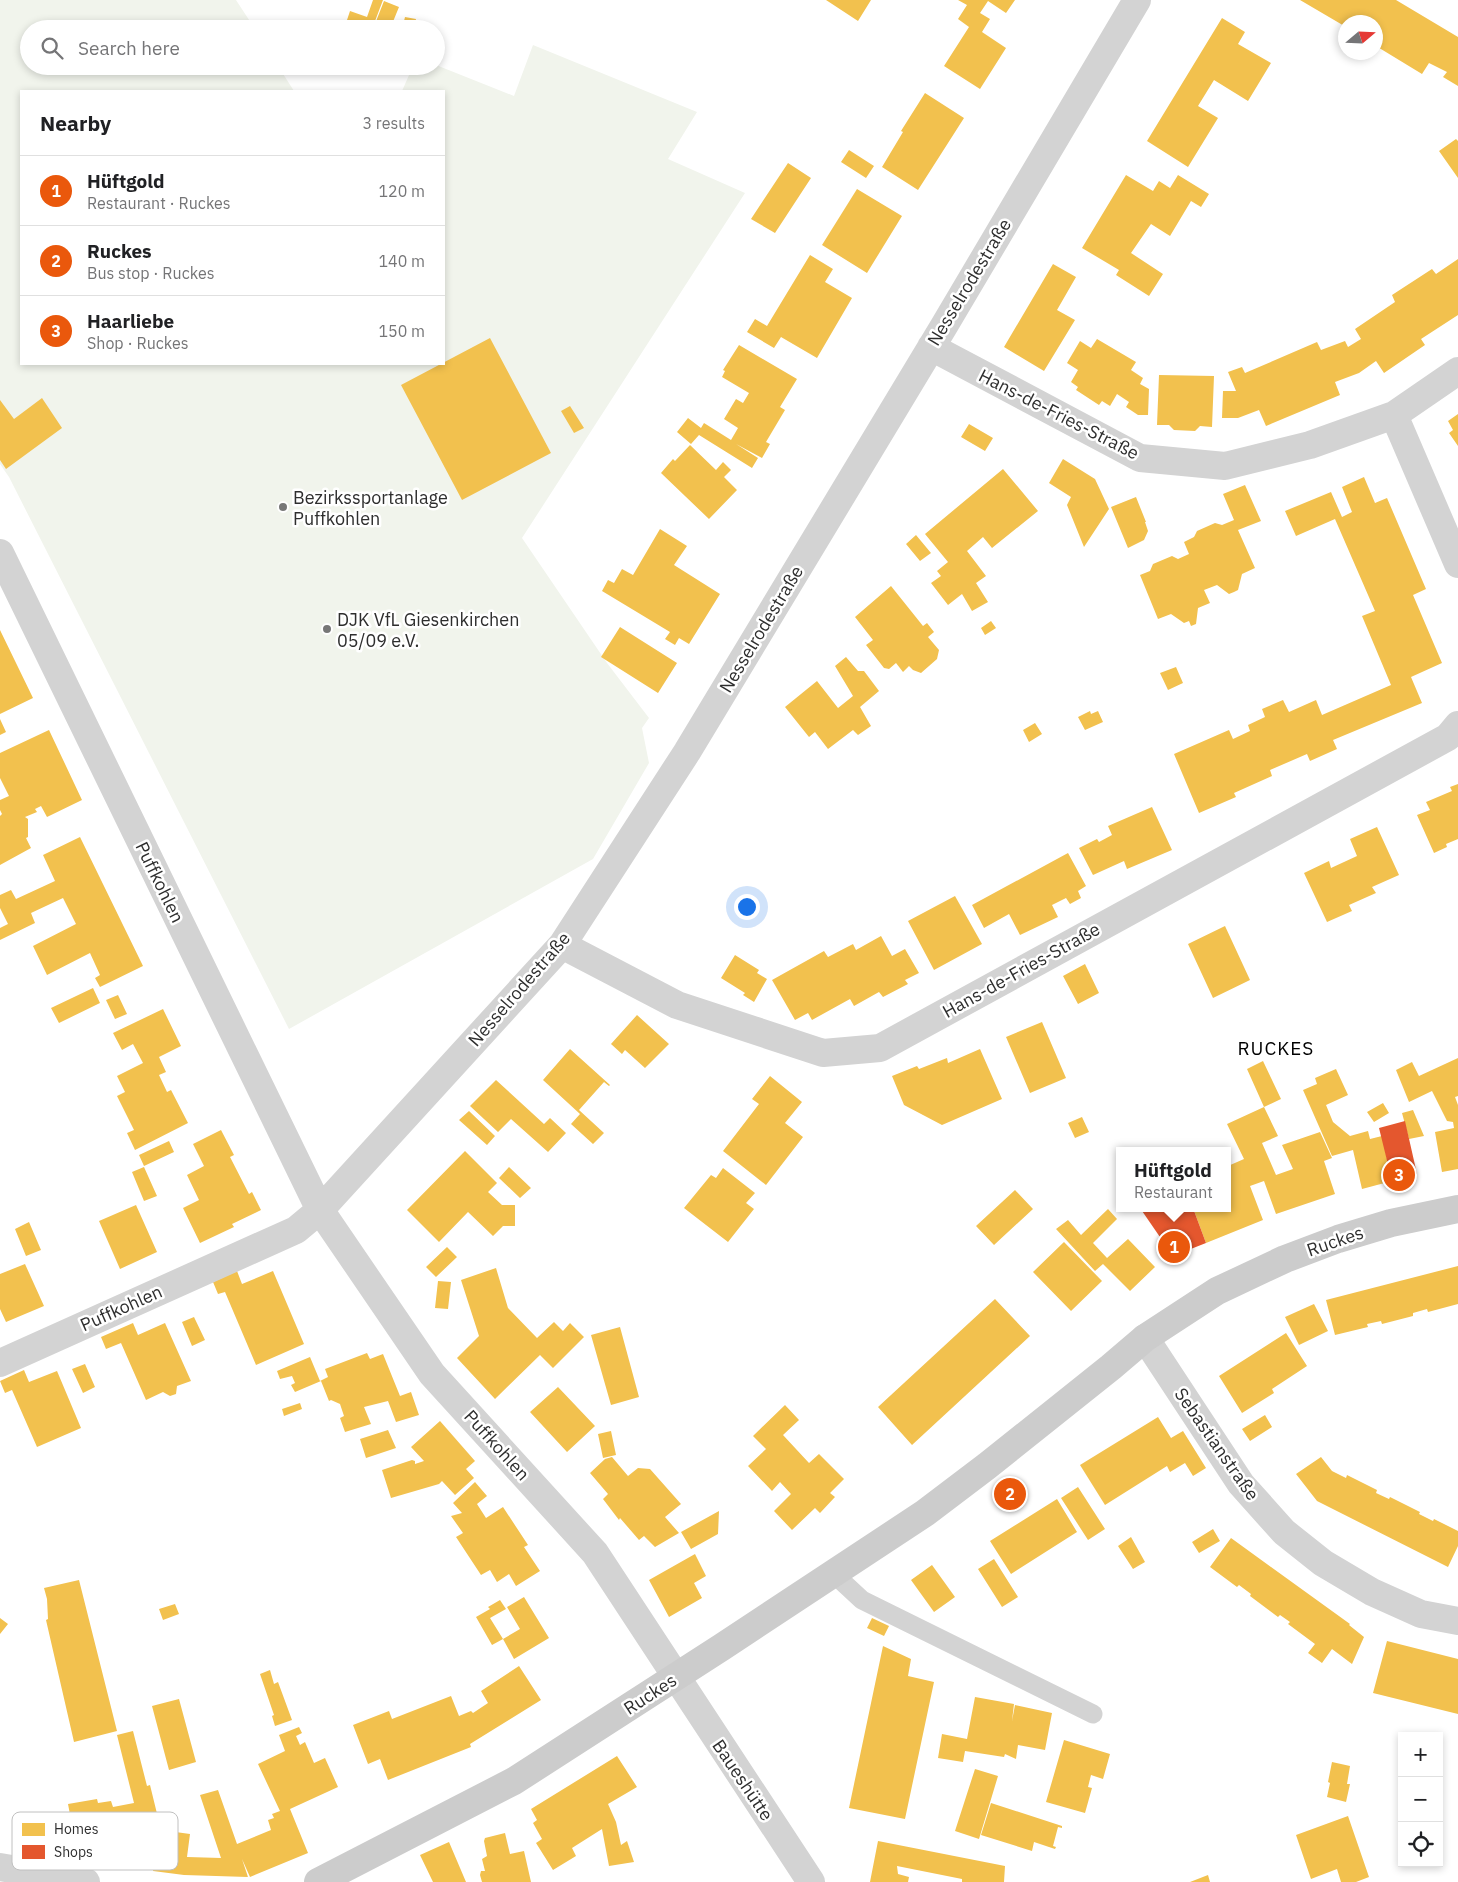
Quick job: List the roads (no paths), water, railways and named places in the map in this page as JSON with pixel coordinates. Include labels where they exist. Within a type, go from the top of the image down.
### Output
[{"type":"main road","name":"Ruckes","points":[[318,1882],[514,1781],[676,1678],[925,1513],[964,1484],[1145,1338],[1217,1291],[1285,1259],[1338,1239],[1391,1223],[1458,1209]]},
{"type":"street","name":"Nesselrodestraße","points":[[320,1210],[562,945],[688,752],[1137,0]]},
{"type":"street","name":"Hans-de-Fries-Straße","points":[[930,347],[1140,458],[1225,466],[1310,445],[1394,415],[1458,371]]},
{"type":"street","points":[[1394,415],[1458,564]]},
{"type":"street","name":"Puffkohlen","points":[[0,553],[320,1210],[432,1374],[594,1553],[676,1678]]},
{"type":"street","name":"Hans-de-Fries-Straße","points":[[562,945],[677,1006],[822,1053],[880,1048],[1448,737],[1458,725]]},
{"type":"street","name":"Puffkohlen","points":[[0,1363],[296,1230],[320,1210]]},
{"type":"street","name":"Sebastianstraße","points":[[1145,1338],[1241,1484],[1284,1532],[1323,1563],[1372,1592],[1420,1614],[1458,1621]]},
{"type":"street","name":"Baueshütte","points":[[676,1678],[811,1882]]},
{"type":"street","points":[[17,1870],[86,1882]]},
{"type":"lane","points":[[834,1574],[862,1600],[1093,1714]]},
{"type":"place","name":"Bezirkssportanlage Puffkohlen","points":[[283,507]]},
{"type":"place","name":"DJK VfL Giesenkirchen 05/09 e.V.","points":[[327,629]]},
{"type":"place","name":"Haarliebe","points":[[1399,1175]]},
{"type":"place","name":"Hüftgold","points":[[1174,1247]]},
{"type":"place","name":"Ruckes","points":[[1010,1494]]},
{"type":"district","name":"RUCKES","points":[[1276,1048]]}]
